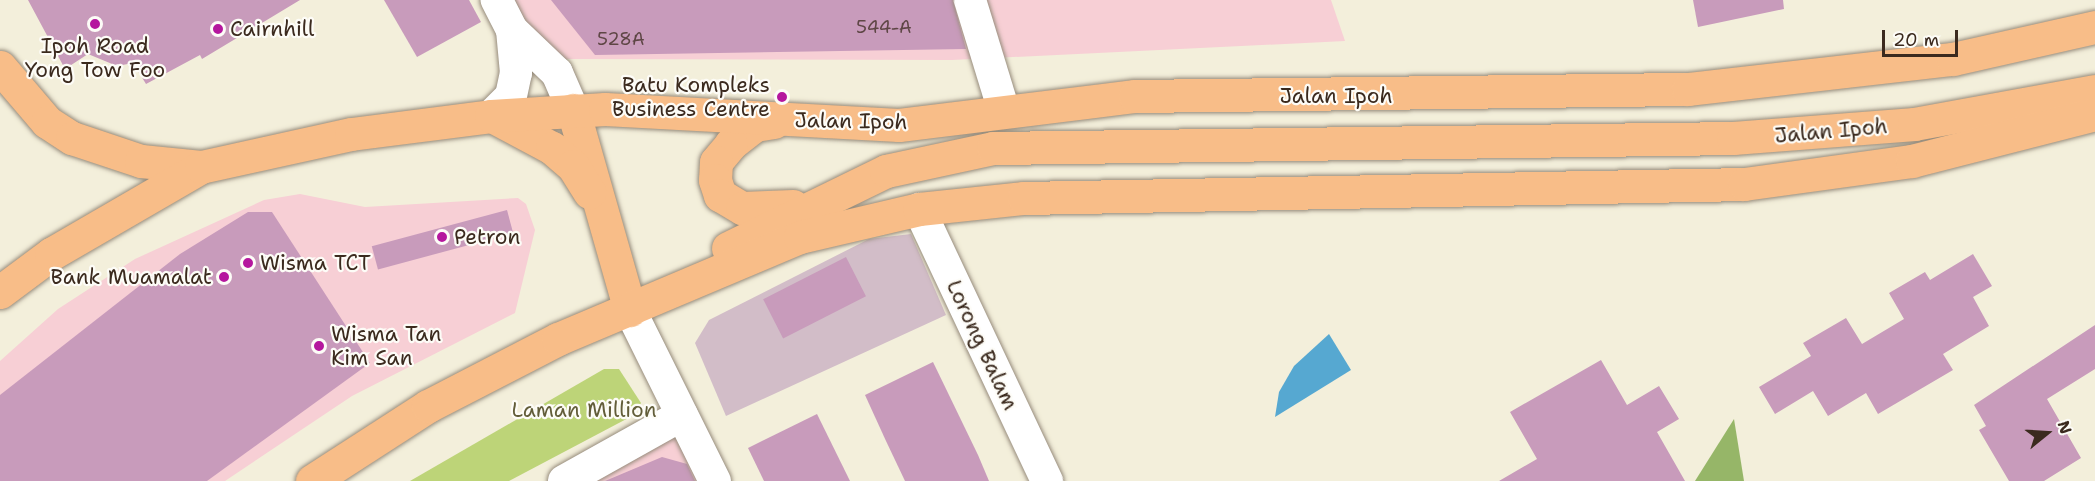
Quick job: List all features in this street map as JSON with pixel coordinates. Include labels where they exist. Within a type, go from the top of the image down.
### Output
[{"type":"main road","name":"Jalan Ipoh","points":[[201,167],[351,134],[491,116],[573,110],[899,125],[1135,96],[1553,92],[1788,82],[1953,59],[2095,27]]},
{"type":"main road","points":[[0,67],[47,122],[72,138],[141,161],[201,167]]},
{"type":"main road","name":"Jalan Ipoh","points":[[630,310],[746,237],[818,201],[886,171],[993,148],[1733,138],[1914,124],[2095,91]]},
{"type":"main road","points":[[573,110],[630,310]]},
{"type":"main road","points":[[312,481],[472,382],[630,310],[800,237],[919,209],[1024,198],[1744,183],[1911,161],[2095,114]]},
{"type":"main road","points":[[491,116],[552,148],[573,166],[599,207]]},
{"type":"main road","points":[[785,120],[755,125],[731,144],[716,162],[720,195],[758,211],[818,201]]},
{"type":"main road","points":[[0,292],[51,254],[201,167]]},
{"type":"street","points":[[497,0],[512,30],[557,73],[573,110]]},
{"type":"street","points":[[970,0],[1004,111]]},
{"type":"street","points":[[491,116],[511,96],[516,73],[512,30]]},
{"type":"street","name":"Lorong Balam","points":[[919,209],[1047,481]]},
{"type":"street","points":[[630,310],[715,481]]},
{"type":"street","points":[[564,481],[682,415]]},
{"type":"shaded area","points":[[509,0],[1331,0],[1345,41],[952,60],[559,59],[520,21]]},
{"type":"shaded area","points":[[300,194],[365,207],[518,198],[526,204],[535,230],[515,313],[352,396],[225,481],[0,481],[0,361],[58,309],[135,259],[264,200]]},
{"type":"shaded area","points":[[911,234],[946,315],[726,416],[695,343],[709,320],[869,239]]},
{"type":"shaded area","points":[[677,430],[702,481],[585,481]]},
{"type":"green space","name":"Laman Million","points":[[604,369],[619,369],[641,403],[634,415],[509,481],[410,481]]},
{"type":"green space","points":[[1734,419],[1744,481],[1695,481]]},
{"type":"water","points":[[1329,334],[1351,370],[1275,417],[1279,392],[1294,366]]},
{"type":"building","points":[[28,0],[300,0],[202,59],[200,55],[146,84],[133,63],[117,66],[88,54],[65,69]]},
{"type":"building","points":[[384,0],[469,0],[481,22],[417,57]]},
{"type":"building","points":[[551,0],[953,0],[966,49],[595,55]]},
{"type":"building","points":[[1693,0],[1783,0],[1784,9],[1698,27]]},
{"type":"building","name":"Petron","points":[[507,210],[513,233],[378,269],[372,246]]},
{"type":"building","points":[[248,212],[272,212],[370,363],[207,481],[0,481],[0,395],[180,254]]},
{"type":"building","points":[[1973,254],[1992,286],[1973,297],[1989,326],[1943,354],[1953,370],[1878,414],[1866,393],[1828,416],[1813,391],[1775,414],[1759,387],[1811,356],[1803,343],[1846,318],[1862,344],[1904,319],[1889,293],[1925,272],[1930,280]]},
{"type":"building","points":[[846,257],[866,296],[783,338],[763,299]]},
{"type":"building","points":[[2095,325],[2095,369],[2047,399],[2081,458],[2044,481],[2009,481],[1979,430],[1986,426],[1974,405]]},
{"type":"building","points":[[1601,360],[1627,405],[1659,386],[1679,419],[1657,432],[1685,481],[1499,481],[1537,459],[1510,412]]},
{"type":"building","points":[[933,362],[989,481],[905,481],[886,441],[865,395]]},
{"type":"building","points":[[817,414],[850,481],[764,481],[748,448]]},
{"type":"building","points":[[662,457],[687,464],[695,481],[605,481]]},
{"type":"place","name":"Ipoh Road Yong Tow Foo","points":[[95,24]]},
{"type":"place","name":"Cairnhill","points":[[218,29]]},
{"type":"place","name":"Batu Kompleks Business Centre","points":[[782,97]]},
{"type":"place","name":"Petron","points":[[442,237]]},
{"type":"place","name":"Wisma TCT","points":[[248,263]]},
{"type":"place","name":"Bank Muamalat","points":[[224,277]]},
{"type":"place","name":"Wisma Tan Kim San","points":[[319,346]]}]
